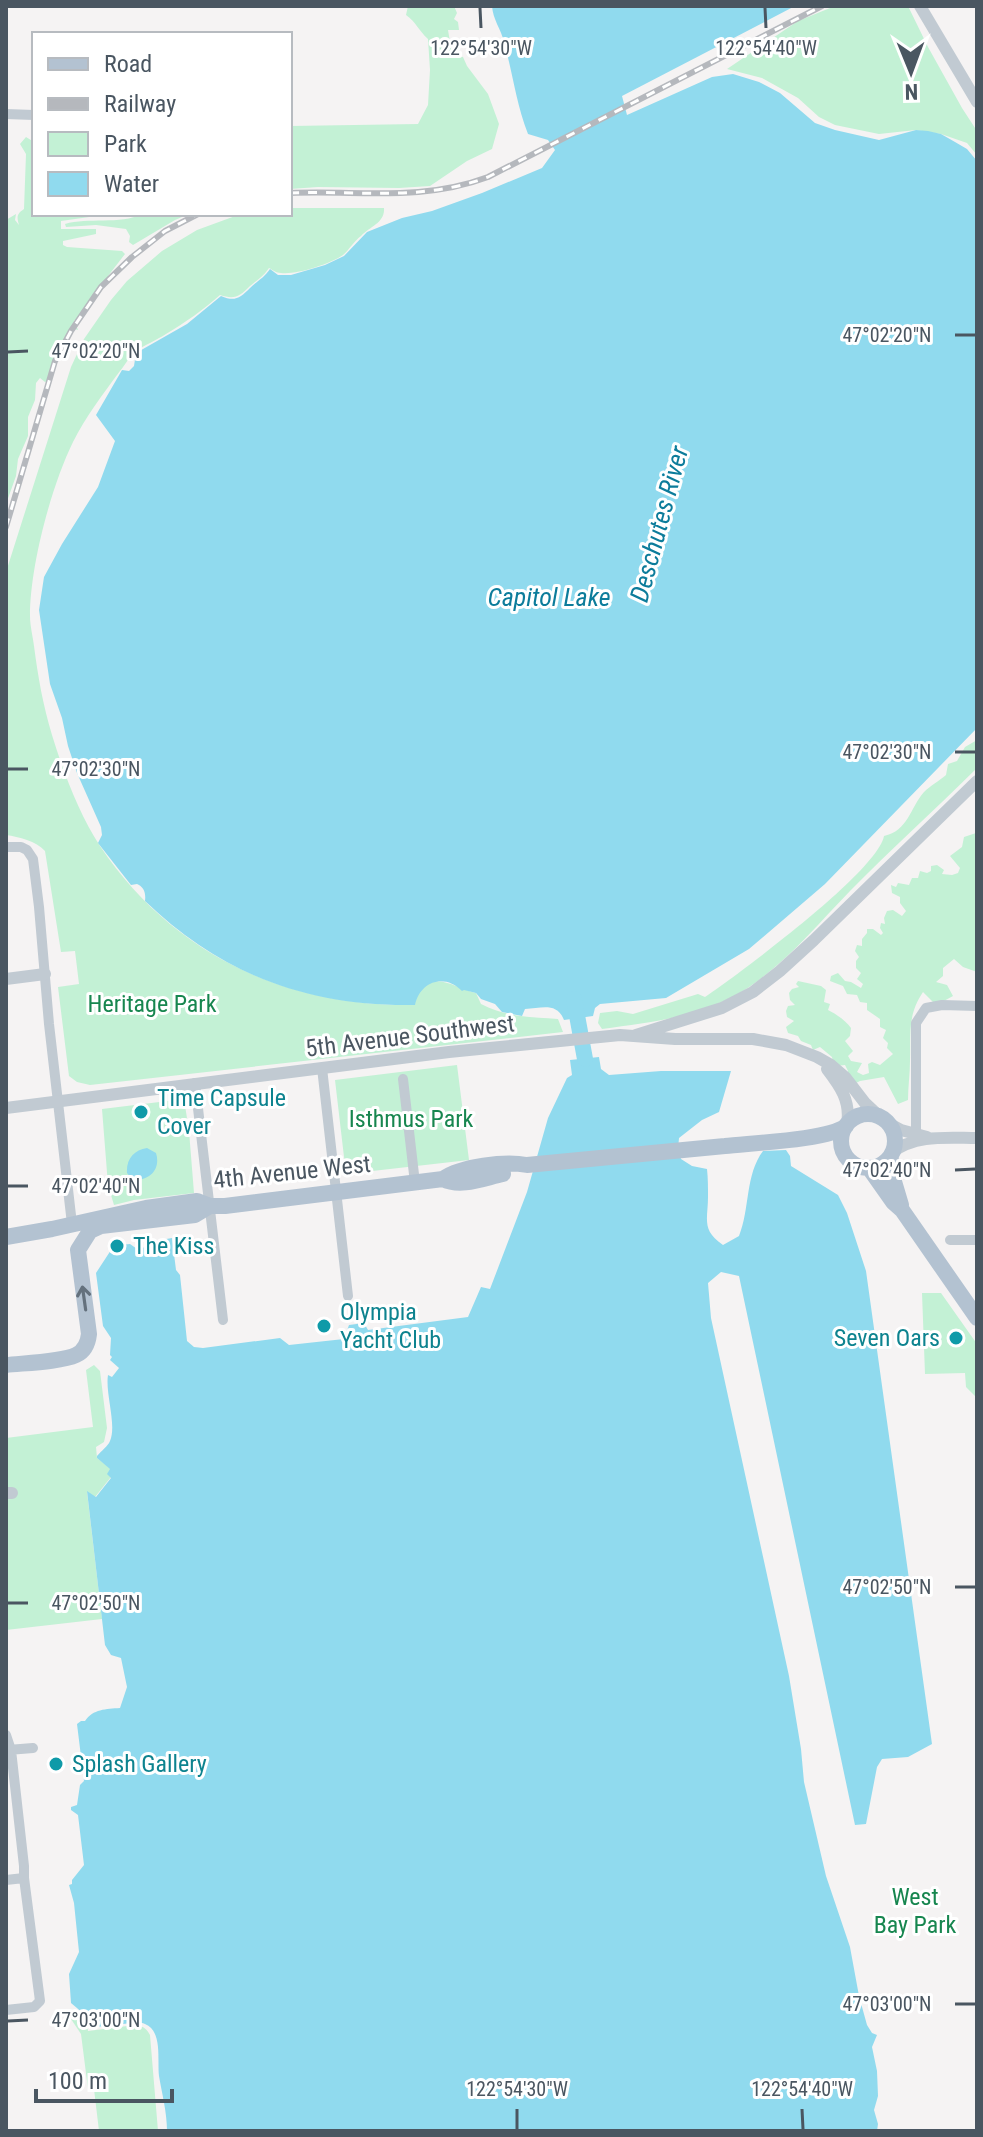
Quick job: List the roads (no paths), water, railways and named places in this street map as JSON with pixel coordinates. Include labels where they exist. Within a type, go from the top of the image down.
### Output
[{"type":"main road","points":[[891,1154],[878,1166],[860,1167],[851,1162],[841,1137],[858,1116],[866,1114],[884,1120],[894,1138],[890,1168],[902,1210]]},
{"type":"main road","name":"4th Avenue West","points":[[6,1237],[146,1208],[197,1201],[210,1206],[415,1183],[443,1179],[464,1170],[841,1137]]},
{"type":"main road","points":[[869,1168],[977,1318]]},
{"type":"main road","points":[[78,1250],[90,1231],[101,1226],[195,1215],[210,1206]]},
{"type":"main road","points":[[6,1365],[77,1355],[86,1345],[89,1334],[78,1250],[65,1233],[52,1229]]},
{"type":"street","points":[[920,6],[977,102]]},
{"type":"street","points":[[6,114],[32,115]]},
{"type":"street","points":[[632,1036],[722,1008],[753,992],[814,940],[977,781]]},
{"type":"street","points":[[6,847],[14,845],[27,850],[33,859],[72,1224]]},
{"type":"street","points":[[6,979],[45,974]]},
{"type":"street","points":[[916,1134],[916,1023],[926,1008],[977,1006]]},
{"type":"street","name":"5th Avenue Southwest","points":[[6,1108],[563,1040],[632,1036],[770,1042],[800,1050],[838,1071],[884,1120]]},
{"type":"street","name":"5th Avenue Southwest","points":[[817,1057],[846,1098],[849,1115],[841,1137]]},
{"type":"street","points":[[322,1068],[348,1296]]},
{"type":"street","points":[[403,1079],[415,1183]]},
{"type":"street","points":[[195,1083],[223,1320]]},
{"type":"street","points":[[884,1120],[901,1130],[930,1138]]},
{"type":"street","points":[[891,1154],[904,1144],[930,1138],[977,1138]]},
{"type":"street","points":[[950,1240],[977,1240]]},
{"type":"street","points":[[6,1735],[39,2001],[34,2007],[6,2010]]},
{"type":"street","points":[[9,1750],[33,1748]]},
{"type":"street","points":[[6,1880],[24,1878]]},
{"type":"water","name":"Capitol Lake","points":[[492,6],[795,6],[622,96],[627,115],[712,77],[733,74],[780,93],[815,123],[879,140],[916,130],[941,134],[967,149],[977,161],[977,728],[825,884],[749,949],[666,998],[600,1004],[593,1016],[564,1020],[561,1014],[548,1007],[525,1009],[522,1016],[502,1012],[476,993],[462,991],[455,985],[441,981],[422,990],[415,1005],[339,1000],[303,992],[269,982],[236,967],[174,927],[145,901],[143,889],[137,884],[131,885],[98,843],[102,835],[101,827],[77,773],[50,684],[39,610],[44,577],[98,487],[115,441],[96,415],[122,370],[129,371],[134,366],[136,353],[187,324],[221,296],[230,299],[240,297],[270,269],[278,275],[291,275],[325,265],[344,256],[367,232],[482,193],[542,168],[555,150],[548,140],[528,134]]},
{"type":"water","points":[[599,1057],[601,1069],[609,1075],[731,1071],[719,1112],[702,1120],[679,1138],[681,1159],[692,1166],[707,1169],[707,1224],[711,1234],[723,1245],[739,1236],[757,1160],[763,1151],[786,1150],[791,1166],[838,1195],[866,1271],[932,1744],[908,1757],[882,1759],[877,1767],[866,1824],[855,1825],[739,1276],[721,1272],[708,1283],[711,1318],[789,1676],[804,1782],[826,1876],[850,1947],[867,2025],[877,2035],[872,2047],[877,2071],[878,2096],[874,2110],[877,2131],[167,2131],[157,2040],[151,2028],[140,2023],[104,2027],[90,2024],[94,2017],[87,2011],[84,2014],[71,2003],[69,1974],[79,1952],[69,1885],[84,1865],[78,1815],[71,1810],[77,1805],[80,1785],[84,1781],[77,1724],[96,1712],[120,1708],[127,1687],[121,1658],[111,1655],[105,1645],[87,1491],[96,1497],[111,1478],[107,1474],[110,1469],[97,1456],[109,1443],[112,1434],[108,1375],[112,1377],[119,1368],[110,1360],[111,1338],[103,1326],[96,1273],[111,1250],[120,1245],[130,1244],[140,1251],[149,1242],[172,1238],[176,1270],[180,1275],[187,1341],[194,1347],[280,1338],[289,1345],[344,1339],[349,1325],[364,1323],[368,1330],[468,1317],[481,1287],[490,1289],[527,1192],[548,1118],[567,1078],[572,1075],[570,1060]]},
{"type":"water","points":[[147,1148],[156,1153],[155,1169],[149,1176],[133,1180],[127,1173],[129,1159]]},
{"type":"waterway","name":"Deschutes River","points":[[574,999],[585,1059]]},
{"type":"railway","points":[[292,193],[439,190],[488,177],[822,6]]},
{"type":"railway","points":[[6,527],[55,361],[71,331],[101,287],[132,257],[165,231],[194,216]]},
{"type":"place","name":"Time Capsule Cover","points":[[141,1112]]},
{"type":"place","name":"The Kiss","points":[[117,1246]]},
{"type":"place","name":"Olympia Yacht Club","points":[[324,1326]]},
{"type":"place","name":"Seven Oars","points":[[956,1338]]},
{"type":"place","name":"Splash Gallery","points":[[56,1764]]},
{"type":"park label","name":"Heritage Park","points":[[152,1004]]},
{"type":"park label","name":"Isthmus Park","points":[[411,1119]]},
{"type":"park label","name":"West Bay Park","points":[[915,1911]]}]
